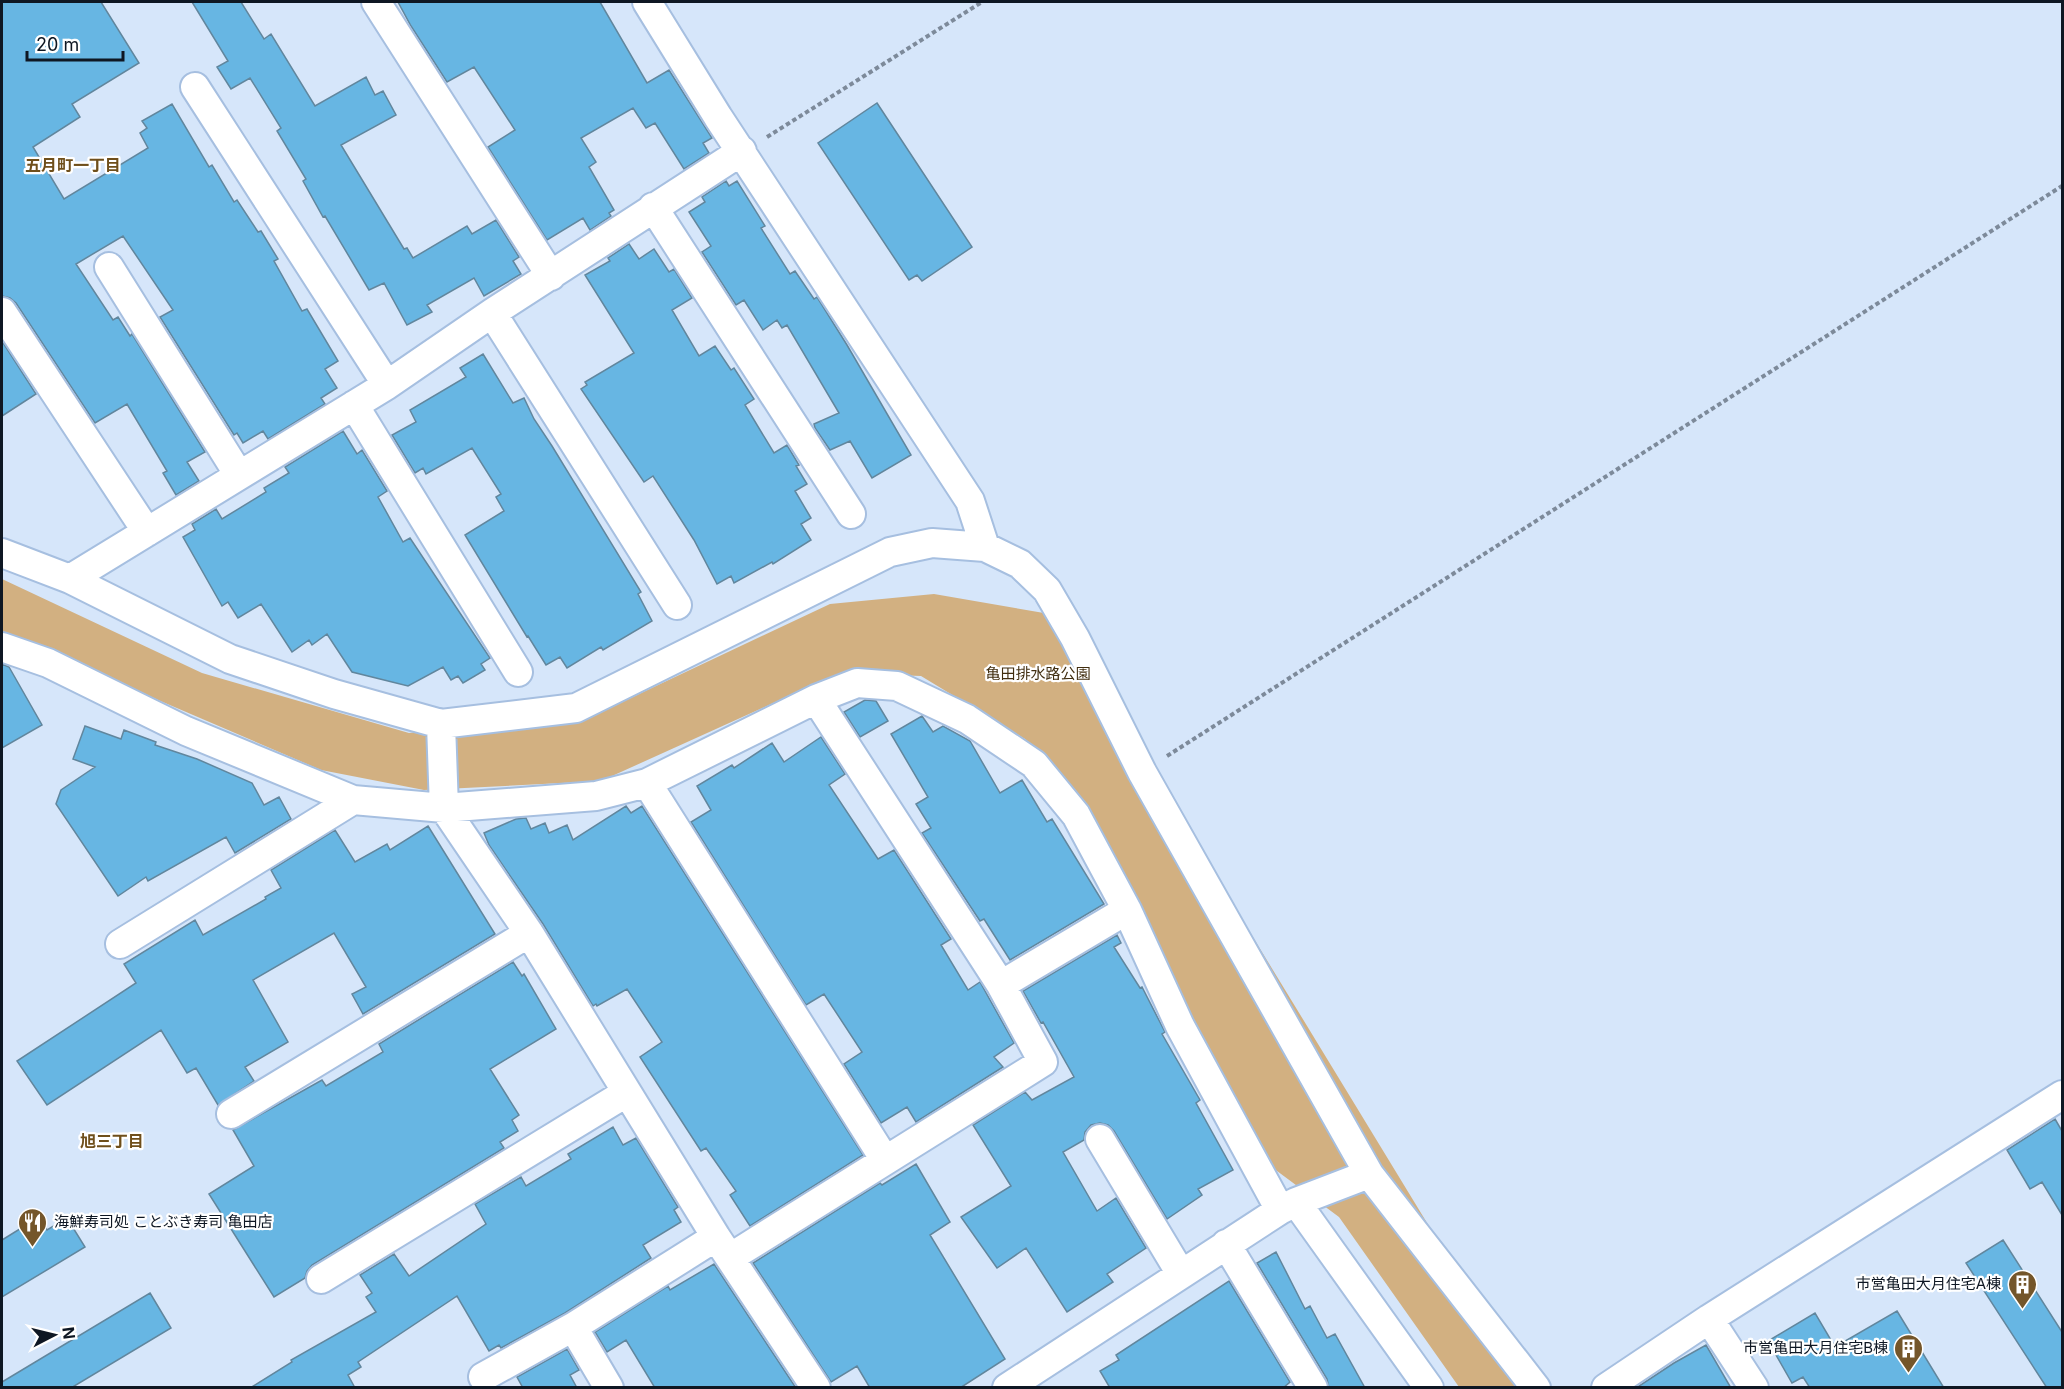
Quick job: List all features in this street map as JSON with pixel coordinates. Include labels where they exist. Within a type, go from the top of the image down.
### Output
[{"type":"street","points":[[376,2],[551,276]]},
{"type":"street","points":[[647,2],[718,117],[970,501],[985,547]]},
{"type":"street","points":[[195,87],[387,385]]},
{"type":"street","points":[[70,579],[387,385],[492,313],[742,151]]},
{"type":"street","points":[[653,207],[851,514]]},
{"type":"street","points":[[109,267],[239,476]]},
{"type":"street","points":[[2,312],[147,532]]},
{"type":"street","points":[[492,313],[677,605]]},
{"type":"street","points":[[354,405],[518,672]]},
{"type":"street","points":[[2,553],[70,579],[230,659],[334,694],[441,724],[576,708],[890,552],[932,543],[985,547],[1020,564],[1047,590],[1075,638],[1142,772],[1370,1174],[1536,1388]]},
{"type":"street","points":[[2,647],[48,663],[186,731],[353,800],[444,807],[596,796],[647,783],[816,699],[857,683],[897,686],[967,719],[1034,764],[1076,815],[1127,910],[1180,1026],[1288,1206],[1429,1388]]},
{"type":"street","points":[[483,1377],[885,1160],[1043,1062],[1001,985],[816,699]]},
{"type":"street","points":[[441,724],[444,807],[529,933],[723,1247],[816,1388]]},
{"type":"street","points":[[647,783],[885,1160]]},
{"type":"street","points":[[120,944],[353,800]]},
{"type":"street","points":[[1001,985],[1127,910]]},
{"type":"street","points":[[231,1114],[529,933]]},
{"type":"street","points":[[321,1280],[626,1093]]},
{"type":"street","points":[[1606,1388],[1709,1319],[2060,1103]]},
{"type":"street","points":[[1100,1139],[1181,1274]]},
{"type":"street","points":[[1007,1388],[1226,1244],[1288,1206],[1370,1174]]},
{"type":"street","points":[[1226,1244],[1309,1386]]},
{"type":"street","points":[[1709,1319],[1754,1388]]},
{"type":"street","points":[[573,1327],[609,1388]]},
{"type":"path","points":[[742,151],[791,123],[982,2]]},
{"type":"path","points":[[1142,772],[2062,186]]},
{"type":"green space","name":"亀田排水路公園","points":[[2,579],[202,673],[409,733],[603,711],[830,604],[934,594],[1079,619],[1184,824],[1527,1387],[1459,1387],[1339,1217],[1273,1168],[1068,786],[1025,739],[921,676],[840,673],[601,781],[424,790],[321,770],[2,633]]},
{"type":"building","points":[[2,2],[101,2],[139,63],[72,104],[80,117],[33,147],[64,199],[148,148],[140,133],[147,128],[142,121],[172,104],[209,167],[212,165],[234,202],[237,200],[258,232],[261,231],[278,259],[274,261],[302,311],[307,309],[338,361],[325,369],[337,388],[321,398],[325,404],[268,439],[263,431],[243,443],[237,433],[234,435],[160,317],[173,310],[123,236],[76,264],[113,320],[118,317],[130,336],[132,334],[205,452],[187,462],[199,481],[176,495],[163,473],[167,471],[127,404],[95,423],[16,303],[2,296]]},
{"type":"building","points":[[192,2],[241,2],[264,39],[271,34],[315,106],[366,77],[375,95],[383,91],[396,115],[341,145],[404,249],[407,248],[413,258],[467,226],[472,234],[496,220],[519,257],[513,261],[521,274],[484,296],[474,278],[427,305],[432,312],[407,325],[384,283],[369,290],[325,216],[323,217],[303,181],[306,179],[277,131],[281,128],[250,78],[231,89],[217,67],[228,61]]},
{"type":"building","points":[[398,2],[600,2],[647,83],[669,70],[712,138],[703,143],[709,153],[684,169],[655,123],[646,128],[633,108],[581,138],[596,162],[589,167],[614,210],[609,213],[611,216],[590,230],[583,218],[547,240],[488,147],[515,130],[474,67],[447,82]]},
{"type":"building","points":[[877,103],[972,247],[922,281],[917,275],[909,280],[818,143]]},
{"type":"building","points":[[726,181],[729,186],[737,181],[765,226],[761,228],[790,274],[795,271],[814,299],[817,297],[911,455],[872,478],[850,441],[830,450],[815,428],[814,424],[839,413],[787,325],[782,328],[777,320],[763,330],[744,300],[736,305],[702,252],[711,246],[689,212],[705,202],[702,197]]},
{"type":"building","points":[[629,244],[639,259],[654,249],[669,272],[674,269],[692,298],[672,310],[699,356],[715,346],[731,370],[734,368],[754,399],[745,405],[774,453],[787,445],[807,484],[795,491],[811,518],[801,524],[811,540],[773,564],[772,562],[734,583],[731,576],[717,584],[694,540],[653,476],[644,482],[581,389],[587,385],[585,382],[634,353],[585,275],[610,261],[608,258]]},
{"type":"building","points":[[2,341],[36,394],[2,416]]},
{"type":"building","points":[[483,354],[513,403],[524,398],[534,419],[641,592],[638,594],[652,621],[603,650],[601,647],[567,668],[560,657],[546,665],[465,535],[504,511],[496,497],[501,494],[472,448],[426,474],[423,468],[415,473],[392,435],[416,422],[410,410],[466,377],[460,368]]},
{"type":"building","points":[[343,431],[357,454],[362,450],[387,491],[378,497],[403,542],[410,538],[490,658],[481,664],[485,670],[463,683],[458,676],[451,680],[443,667],[408,686],[352,672],[327,634],[312,645],[309,640],[292,652],[261,604],[238,618],[228,602],[222,606],[183,537],[195,530],[192,524],[216,509],[222,519],[266,492],[264,488],[289,473],[285,467]]},
{"type":"building","points":[[2,664],[9,667],[42,725],[2,748]]},
{"type":"building","points":[[865,700],[876,701],[888,721],[860,737],[844,712]]},
{"type":"building","points":[[922,716],[933,732],[943,726],[970,741],[1000,793],[1022,780],[1047,822],[1052,819],[1104,904],[1010,960],[984,919],[980,921],[922,833],[931,828],[916,804],[928,797],[891,734]]},
{"type":"building","points":[[85,726],[121,739],[124,730],[156,742],[155,745],[197,759],[252,783],[264,805],[279,797],[291,819],[235,853],[226,837],[148,881],[146,877],[118,896],[56,804],[61,790],[95,767],[73,759]]},
{"type":"building","points":[[821,737],[845,774],[829,785],[878,859],[894,850],[951,939],[941,945],[968,990],[980,982],[1014,1043],[994,1057],[1003,1067],[916,1122],[907,1107],[881,1123],[844,1064],[862,1052],[824,994],[806,1005],[691,822],[711,810],[697,786],[732,765],[734,768],[772,743],[784,762]]},
{"type":"building","points":[[626,806],[631,813],[642,806],[863,1155],[750,1226],[730,1195],[736,1191],[706,1148],[701,1151],[640,1057],[662,1042],[627,989],[593,1006],[543,924],[489,845],[484,833],[516,819],[526,818],[531,829],[545,823],[549,833],[567,825],[573,840]]},
{"type":"building","points":[[428,826],[495,934],[363,1014],[352,994],[366,987],[334,933],[253,980],[288,1042],[245,1067],[254,1081],[218,1105],[196,1068],[187,1073],[161,1030],[47,1105],[17,1061],[136,983],[124,964],[195,920],[203,935],[266,899],[265,897],[281,888],[271,870],[335,830],[355,862],[387,844],[390,850]]},
{"type":"building","points":[[1117,935],[1121,943],[1114,947],[1140,988],[1142,987],[1165,1032],[1162,1034],[1200,1100],[1196,1103],[1233,1170],[1198,1189],[1202,1195],[1167,1219],[1114,1131],[1108,1125],[1100,1123],[1091,1125],[1085,1132],[1084,1140],[1063,1152],[1097,1211],[1116,1198],[1146,1248],[1107,1274],[1113,1282],[1067,1312],[1026,1248],[997,1268],[961,1217],[1011,1186],[973,1125],[1025,1092],[1032,1100],[1074,1077],[1023,991]]},
{"type":"building","points":[[513,962],[522,976],[524,974],[556,1029],[490,1069],[519,1115],[512,1120],[518,1131],[500,1142],[504,1148],[312,1265],[305,1278],[274,1297],[209,1194],[254,1166],[233,1130],[322,1080],[326,1086],[383,1052],[379,1044]]},
{"type":"building","points":[[2055,1119],[2062,1131],[2062,1215],[2042,1182],[2030,1189],[2007,1150]]},
{"type":"building","points":[[613,1127],[623,1145],[636,1138],[678,1207],[674,1210],[681,1222],[643,1245],[651,1258],[565,1313],[501,1348],[499,1345],[489,1351],[457,1296],[358,1362],[361,1367],[348,1375],[355,1388],[250,1388],[292,1362],[291,1360],[376,1312],[366,1297],[372,1293],[360,1275],[394,1254],[409,1276],[486,1224],[475,1204],[521,1177],[526,1186],[571,1159],[568,1154]]},
{"type":"building","points":[[916,1164],[950,1222],[930,1235],[1005,1359],[960,1388],[870,1388],[857,1366],[831,1382],[753,1263],[880,1183],[882,1185]]},
{"type":"building","points":[[39,1217],[47,1230],[67,1218],[85,1247],[2,1297],[2,1240]]},
{"type":"building","name":"市営亀田大月住宅A棟","points":[[2003,1240],[2062,1332],[2062,1388],[2047,1388],[1966,1263]]},
{"type":"building","points":[[1276,1252],[1305,1309],[1310,1306],[1327,1338],[1335,1334],[1365,1388],[1329,1388],[1327,1379],[1257,1263]]},
{"type":"building","points":[[714,1264],[796,1388],[655,1388],[626,1340],[607,1352],[595,1332],[668,1286],[670,1290]]},
{"type":"building","points":[[1229,1281],[1290,1382],[1283,1388],[1110,1388],[1100,1371],[1119,1360],[1116,1355]]},
{"type":"building","points":[[150,1293],[171,1328],[71,1388],[2,1388],[2,1382]]},
{"type":"building","points":[[1897,1311],[1944,1388],[1810,1388],[1803,1377],[1792,1383],[1768,1341],[1815,1313],[1835,1347]]},
{"type":"building","points":[[1706,1345],[1731,1388],[1636,1388],[1674,1363]]},
{"type":"building","points":[[567,1349],[579,1370],[570,1375],[577,1388],[523,1388],[517,1377]]},
{"type":"place","name":"海鮮寿司処 ことぶき寿司 亀田店","points":[[33,1248]]},
{"type":"place","name":"市営亀田大月住宅A棟","points":[[2022,1310]]},
{"type":"place","name":"市営亀田大月住宅B棟","points":[[1909,1374]]},
{"type":"district","name":"五月町一丁目","points":[[73,165]]},
{"type":"district","name":"旭三丁目","points":[[112,1141]]}]
